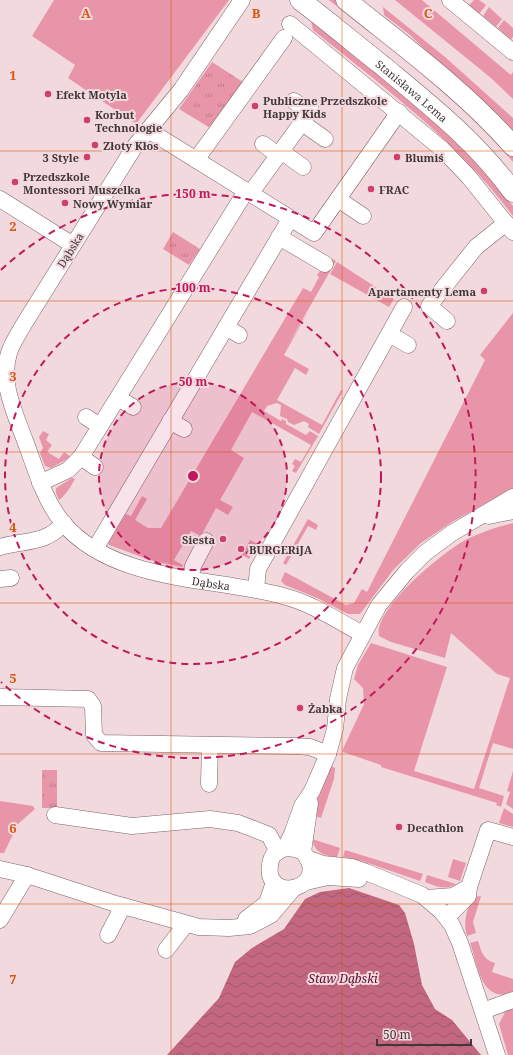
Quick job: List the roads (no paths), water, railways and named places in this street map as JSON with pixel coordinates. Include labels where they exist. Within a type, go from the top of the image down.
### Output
[{"type":"main road","name":"Stanisława Lema","points":[[300,0],[392,74],[463,134],[480,151],[513,192]]},
{"type":"main road","points":[[346,0],[453,86],[485,116],[513,146]]},
{"type":"street","name":"Dąbska","points":[[242,0],[181,90],[125,161],[24,324],[11,348],[7,359],[6,384],[8,394],[40,483],[54,509],[64,523],[95,548],[130,564],[190,579],[256,589],[298,601],[362,634]]},
{"type":"street","points":[[450,0],[513,52]]},
{"type":"street","points":[[196,160],[287,31],[399,112],[442,149],[463,170],[510,228],[476,247],[429,306],[447,321]]},
{"type":"street","points":[[294,100],[325,139]]},
{"type":"street","points":[[148,130],[314,233],[399,112]]},
{"type":"street","points":[[40,483],[68,470],[81,457],[118,398],[182,308],[248,193],[280,153],[307,115]]},
{"type":"street","points":[[263,144],[303,167]]},
{"type":"street","points":[[0,199],[74,245]]},
{"type":"street","points":[[338,199],[363,216]]},
{"type":"street","points":[[95,548],[177,425],[274,258],[279,237],[290,218]]},
{"type":"street","points":[[279,237],[325,264]]},
{"type":"street","points":[[256,589],[258,569],[404,307]]},
{"type":"street","points":[[388,334],[408,345]]},
{"type":"street","points":[[118,398],[133,407]]},
{"type":"street","points":[[86,417],[100,426]]},
{"type":"street","points":[[81,457],[95,467]]},
{"type":"street","points":[[384,881],[328,877],[284,888],[274,882],[269,870],[270,862],[281,850],[292,834],[302,806],[312,791],[328,754],[335,729],[338,699],[345,668],[379,605],[407,571],[444,539],[513,497]]},
{"type":"street","points":[[478,519],[513,511]]},
{"type":"street","points":[[0,547],[47,537],[55,533],[64,523]]},
{"type":"street","points":[[190,579],[195,562],[206,541]]},
{"type":"street","points":[[0,697],[88,699],[93,706],[94,735],[101,743],[310,747],[328,754]]},
{"type":"street","points":[[209,784],[210,745]]},
{"type":"street","points":[[0,869],[27,875],[123,906],[199,927],[229,928],[250,926],[271,915],[310,874],[311,866],[306,855],[312,791]]},
{"type":"street","points":[[55,815],[132,826],[210,819],[238,823],[269,834],[281,850]]},
{"type":"street","points":[[447,917],[468,896],[488,830],[513,837]]},
{"type":"street","points":[[281,850],[296,848],[323,864],[352,867],[426,898],[447,917],[460,943],[497,1055]]},
{"type":"street","points":[[0,920],[27,875]]},
{"type":"street","points":[[229,928],[253,915],[267,903],[274,882]]},
{"type":"street","points":[[426,898],[453,896],[470,887]]},
{"type":"street","points":[[108,935],[123,906]]},
{"type":"street","points":[[166,950],[186,924]]},
{"type":"street","points":[[483,1011],[513,1000]]},
{"type":"water","name":"Staw Dąbski","points":[[349,888],[399,905],[405,913],[414,944],[422,985],[435,1009],[452,1020],[481,1055],[167,1055],[219,998],[235,962],[252,948],[284,929],[305,899],[320,892]]},
{"type":"place","name":"Efekt Motyla","points":[[48,94]]},
{"type":"place","name":"Publiczne Przedszkole Happy Kids","points":[[255,106]]},
{"type":"place","name":"Korbut Technologie","points":[[87,120]]},
{"type":"place","name":"Złoty Kłos","points":[[95,145]]},
{"type":"place","name":"3 Style","points":[[87,157]]},
{"type":"place","name":"Blumiś","points":[[397,157]]},
{"type":"place","name":"Przedszkole Montessori Muszelka","points":[[15,182]]},
{"type":"place","name":"FRAC","points":[[371,189]]},
{"type":"place","name":"Nowy Wymiar","points":[[65,203]]},
{"type":"place","name":"Apartamenty Lema","points":[[484,291]]},
{"type":"place","name":"Siesta","points":[[223,539]]},
{"type":"place","name":"BURGERiJA","points":[[241,549]]},
{"type":"place","name":"Żabka","points":[[300,708]]},
{"type":"place","name":"Decathlon","points":[[399,827]]}]
